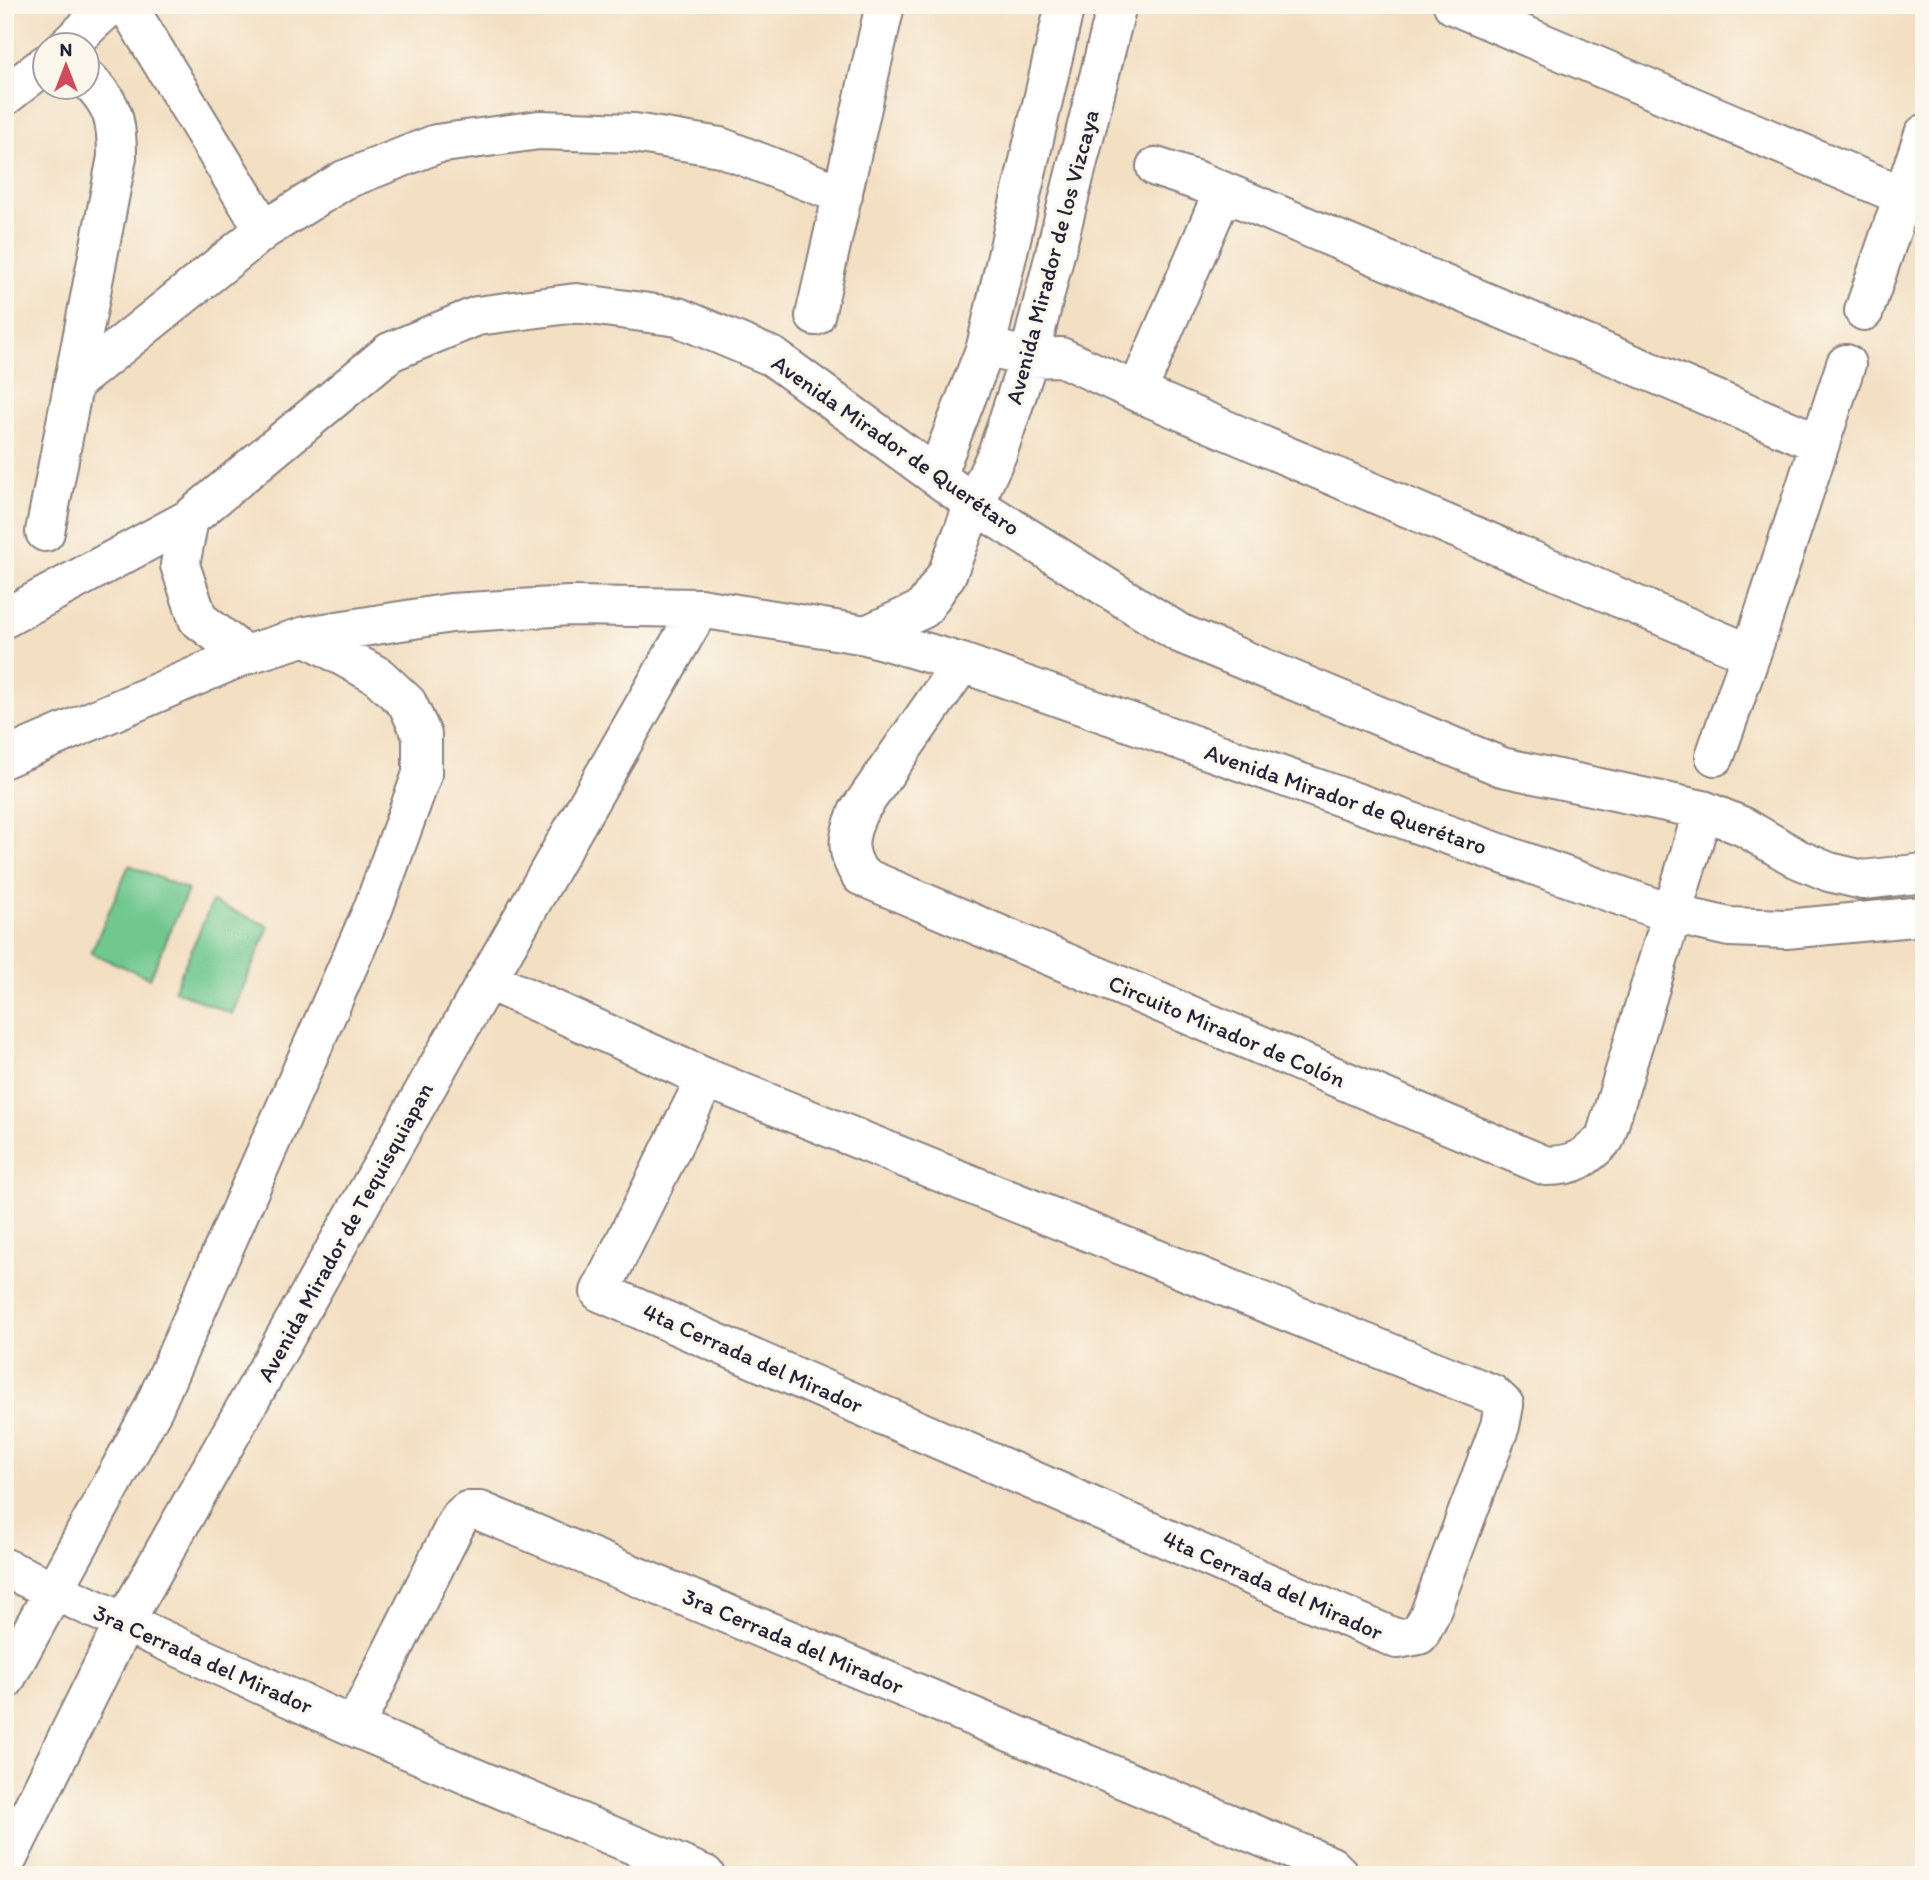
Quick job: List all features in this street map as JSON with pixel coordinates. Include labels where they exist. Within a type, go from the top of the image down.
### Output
[{"type":"street","points":[[81,32],[111,5]]},
{"type":"street","points":[[127,5],[264,230]]},
{"type":"street","points":[[815,316],[886,5]]},
{"type":"street","name":"Avenida Mirador de los Vizcaya","points":[[936,476],[986,347],[1065,5]]},
{"type":"street","points":[[1453,5],[1902,196]]},
{"type":"street","name":"Avenida Mirador de los Vizcaya","points":[[866,635],[923,609],[947,575],[974,504],[997,454],[1029,358],[1115,6]]},
{"type":"street","points":[[5,96],[32,75]]},
{"type":"street","points":[[45,532],[117,157],[117,133],[113,113],[102,93]]},
{"type":"street","points":[[73,384],[264,230],[344,180],[436,144],[539,130],[634,133],[720,147],[842,194]]},
{"type":"street","points":[[1864,311],[1924,134]]},
{"type":"street","points":[[1156,167],[1201,182],[1819,443]]},
{"type":"street","points":[[1137,391],[1223,192]]},
{"type":"street","name":"Avenida Mirador de Querétaro","points":[[5,618],[189,519],[390,352],[477,316],[576,303],[678,317],[773,356],[974,504],[1180,633],[1502,766],[1703,810],[1744,827],[1798,859],[1829,872],[1863,880],[1924,873]]},
{"type":"street","points":[[986,347],[1029,358],[1061,357],[1751,654]]},
{"type":"street","points":[[1715,755],[1846,364]]},
{"type":"street","points":[[189,519],[180,565],[198,619],[246,656]]},
{"type":"street","name":"Avenida Mirador de Querétaro","points":[[5,758],[246,656],[306,636],[451,613],[570,606],[700,608],[866,635],[962,663],[1672,914],[1728,927],[1786,929],[1924,916]]},
{"type":"street","name":"Avenida Mirador de Tequisquiapan","points":[[5,1864],[124,1623],[700,608]]},
{"type":"street","points":[[5,1680],[153,1409],[373,909],[422,774],[422,735],[407,703],[378,676],[306,636]]},
{"type":"street","name":"Circuito Mirador de Colón","points":[[962,663],[858,812],[848,847],[852,863],[861,876],[1546,1166],[1577,1162],[1605,1138],[1703,810]]},
{"type":"street","name":"4ta Cerrada del Mirador","points":[[487,980],[706,1078],[1492,1394],[1504,1405],[1500,1426],[1419,1635],[1397,1639],[600,1292],[706,1078]]},
{"type":"street","name":"3ra Cerrada del Mirador","points":[[354,1727],[459,1518],[467,1511],[480,1511],[1331,1866],[1340,1875]]},
{"type":"street","name":"3ra Cerrada del Mirador","points":[[5,1569],[354,1727],[705,1875]]},
{"type":"green space","points":[[129,865],[188,890],[150,978],[91,953]]},
{"type":"green space","points":[[212,902],[269,926],[232,1014],[174,990]]}]
